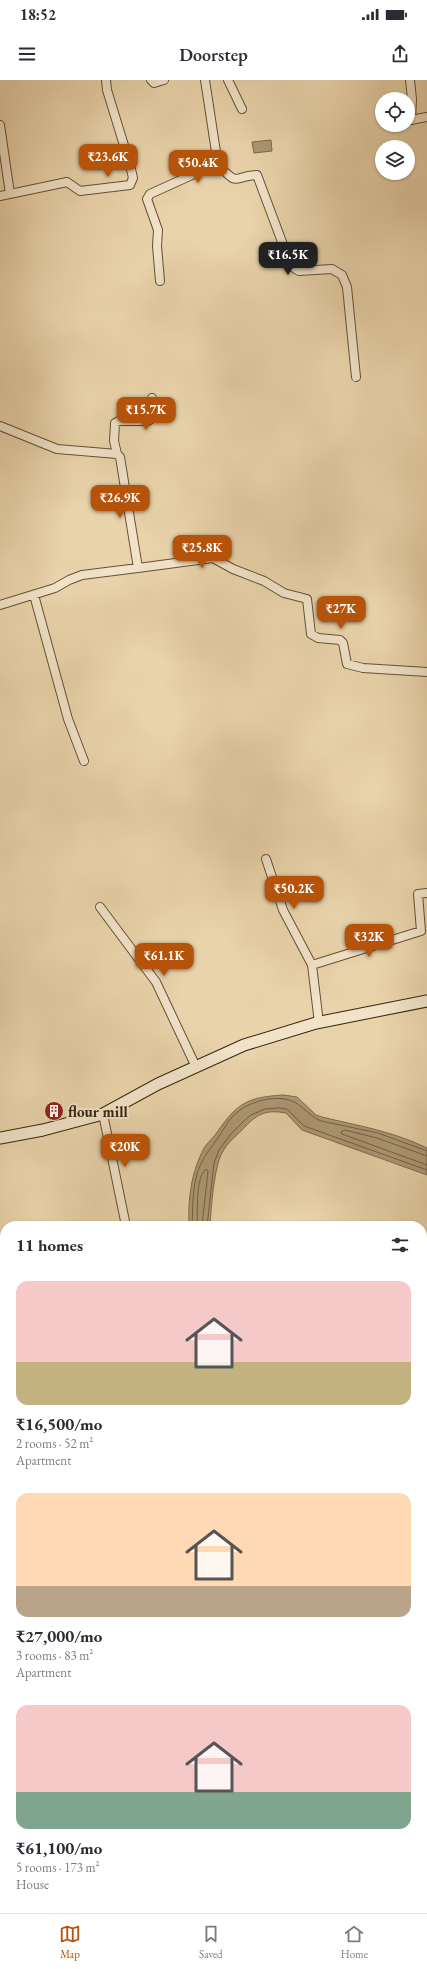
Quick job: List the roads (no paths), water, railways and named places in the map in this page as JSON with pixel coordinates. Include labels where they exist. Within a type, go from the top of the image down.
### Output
[{"type":"main road","points":[[0,1138],[43,1130],[103,1114],[158,1084],[244,1045],[319,1023],[427,1001]]},
{"type":"street","points":[[0,196],[67,182],[80,191],[130,185],[133,178],[130,164],[107,90],[106,80]]},
{"type":"street","points":[[151,80],[154,83],[164,80]]},
{"type":"street","points":[[205,80],[218,165],[232,179],[239,180],[250,175],[257,175],[291,266],[299,271],[332,269],[342,275],[347,287],[356,377]]},
{"type":"street","points":[[228,80],[242,109]]},
{"type":"street","points":[[410,80],[412,100],[411,120],[427,117]]},
{"type":"street","points":[[0,125],[10,194]]},
{"type":"street","points":[[160,281],[157,246],[158,230],[147,199],[150,194],[205,169],[218,165]]},
{"type":"street","points":[[138,568],[120,457],[117,454],[114,441],[115,423],[119,421],[148,421],[152,418],[152,398]]},
{"type":"street","points":[[0,426],[57,449],[117,454]]},
{"type":"street","points":[[0,605],[55,588],[82,575],[213,558],[233,569],[264,581],[284,593],[307,599],[311,634],[318,638],[340,640],[343,643],[347,664],[363,668],[427,672]]},
{"type":"street","points":[[34,595],[68,719],[84,761]]},
{"type":"street","points":[[266,860],[274,890],[282,910],[312,965],[319,1023]]},
{"type":"street","points":[[312,965],[421,931],[418,894],[427,893]]},
{"type":"street","points":[[100,907],[156,982],[196,1067]]},
{"type":"street","points":[[103,1114],[125,1221]]},
{"type":"water","points":[[271,140],[272,151],[254,153],[252,142]]},
{"type":"water","points":[[284,1095],[297,1097],[316,1115],[388,1133],[427,1148],[427,1175],[302,1130],[286,1113],[266,1113],[261,1114],[252,1120],[224,1149],[219,1159],[215,1178],[210,1221],[189,1221],[189,1206],[193,1176],[204,1148],[238,1107],[262,1097]]},
{"type":"place","name":"flour mill","points":[[54,1111]]}]
